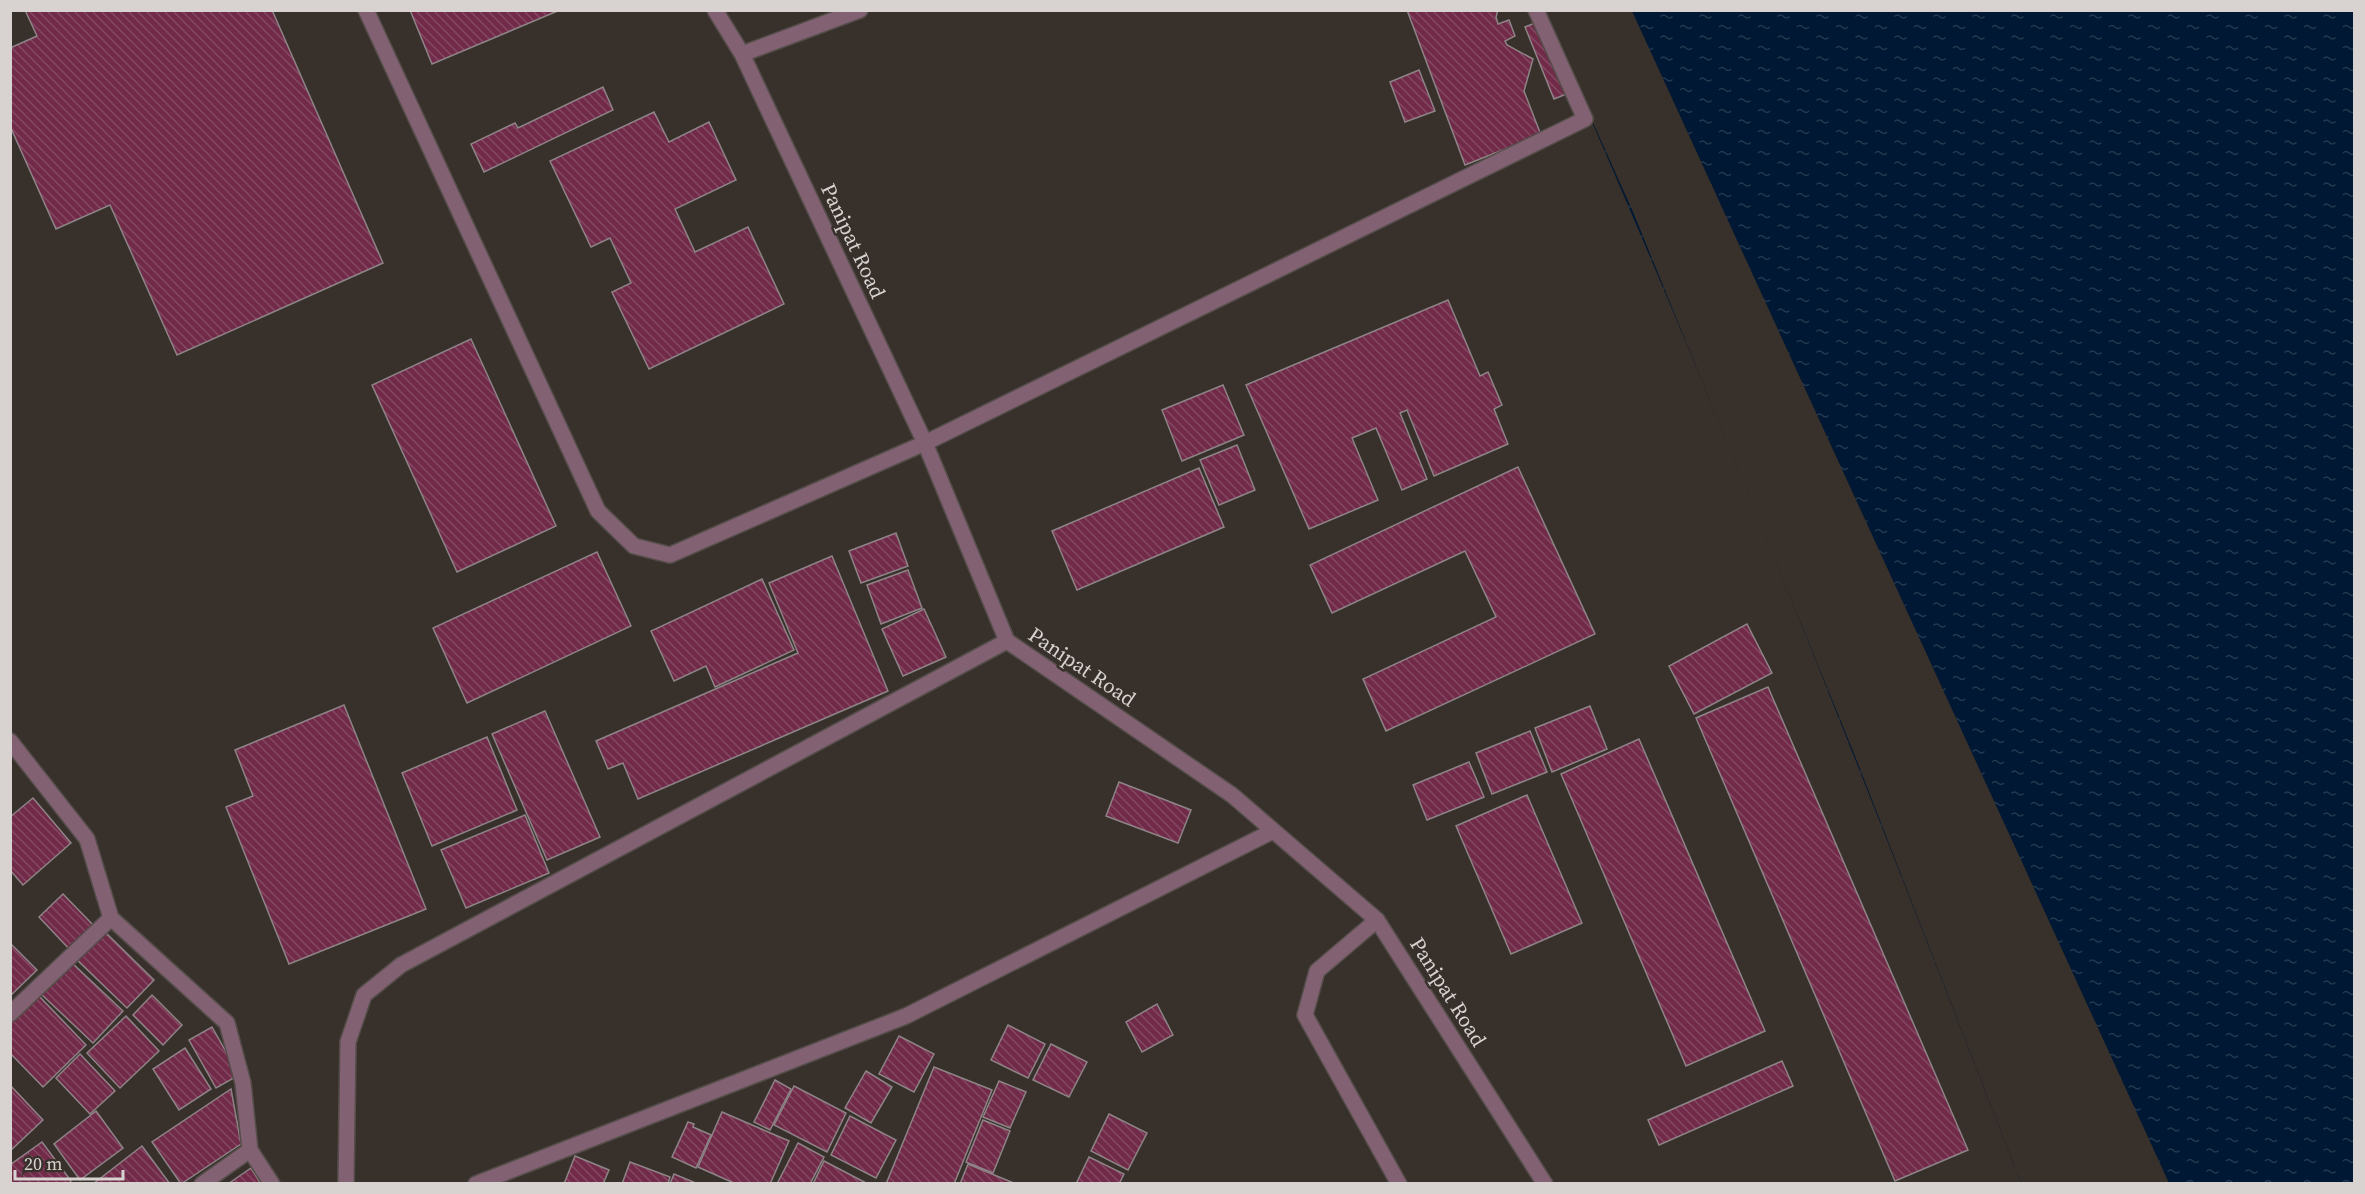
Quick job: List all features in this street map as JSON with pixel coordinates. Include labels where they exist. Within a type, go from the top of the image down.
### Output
[{"type":"street","points":[[366,10],[598,511],[634,546],[670,555],[925,443],[1586,119],[1536,10]]},
{"type":"street","name":"Panipat Road","points":[[715,10],[742,54],[925,443],[1007,641],[1232,795],[1377,920],[1545,1184]]},
{"type":"street","points":[[742,54],[860,10]]},
{"type":"street","points":[[346,1184],[348,1042],[364,995],[401,965],[1007,641]]},
{"type":"street","points":[[10,741],[87,839],[111,918],[227,1023],[243,1083],[250,1150],[272,1184]]},
{"type":"street","points":[[476,1184],[906,1016],[1273,831]]},
{"type":"street","points":[[10,1014],[111,918]]},
{"type":"street","points":[[1377,920],[1317,971],[1305,1015],[1399,1184]]},
{"type":"street","points":[[202,1184],[250,1150]]},
{"type":"water","points":[[1543,11],[2354,11],[2354,1183],[2021,1183],[1789,594],[1669,301]]},
{"type":"pier","points":[[1543,11],[1632,11],[2169,1183],[2021,1183],[1853,751],[1633,212]]},
{"type":"building","points":[[25,10],[272,10],[383,263],[177,355],[110,205],[56,229],[10,126],[10,48],[37,36]]},
{"type":"building","points":[[410,10],[560,10],[432,64]]},
{"type":"building","points":[[1407,10],[1498,10],[1496,17],[1498,24],[1509,20],[1515,36],[1505,41],[1507,45],[1533,59],[1524,91],[1541,135],[1465,165]]},
{"type":"building","points":[[1540,21],[1569,93],[1554,99],[1525,27]]},
{"type":"building","points":[[1419,70],[1435,111],[1405,122],[1390,82]]},
{"type":"building","points":[[603,87],[613,110],[484,172],[471,144],[515,123],[518,128]]},
{"type":"building","points":[[654,112],[669,142],[709,122],[736,180],[675,209],[695,252],[748,227],[784,304],[649,369],[612,292],[631,283],[610,238],[591,247],[550,161]]},
{"type":"building","points":[[1448,300],[1480,376],[1488,372],[1502,405],[1494,409],[1508,444],[1434,476],[1407,410],[1400,413],[1427,479],[1402,490],[1376,428],[1352,438],[1378,500],[1309,529],[1246,385]]},
{"type":"building","points":[[471,339],[556,526],[457,572],[372,385]]},
{"type":"building","points":[[1223,385],[1244,435],[1182,461],[1162,410]]},
{"type":"building","points":[[1237,445],[1255,490],[1219,505],[1200,460]]},
{"type":"building","points":[[1518,467],[1595,634],[1386,731],[1363,679],[1496,617],[1465,551],[1332,613],[1310,565]]},
{"type":"building","points":[[1199,468],[1224,527],[1077,590],[1052,531]]},
{"type":"building","points":[[896,533],[908,566],[861,583],[849,551]]},
{"type":"building","points":[[597,552],[631,626],[467,703],[433,628]]},
{"type":"building","points":[[832,556],[888,691],[638,799],[623,763],[608,769],[596,741],[798,653],[769,583]]},
{"type":"building","points":[[908,570],[922,608],[881,624],[867,585]]},
{"type":"building","points":[[762,579],[794,650],[715,687],[706,666],[674,681],[651,631]]},
{"type":"building","points":[[924,609],[946,657],[903,676],[882,629]]},
{"type":"building","points":[[1747,624],[1772,673],[1694,714],[1669,666]]},
{"type":"building","points":[[1768,687],[1968,1150],[1895,1181],[1696,718]]},
{"type":"building","points":[[344,705],[426,909],[289,964],[226,807],[253,796],[235,750]]},
{"type":"building","points":[[1590,706],[1607,749],[1552,772],[1535,728]]},
{"type":"building","points":[[545,711],[600,837],[547,860],[492,734]]},
{"type":"building","points":[[1530,731],[1547,772],[1492,794],[1476,753]]},
{"type":"building","points":[[487,737],[517,810],[432,846],[402,773]]},
{"type":"building","points":[[1639,739],[1765,1031],[1686,1066],[1561,774]]},
{"type":"building","points":[[1469,762],[1484,797],[1427,820],[1413,785]]},
{"type":"building","points":[[1119,782],[1191,810],[1178,843],[1106,816]]},
{"type":"building","points":[[1527,795],[1582,923],[1511,954],[1456,826]]},
{"type":"building","points":[[33,798],[71,843],[23,885],[10,870],[10,817]]},
{"type":"building","points":[[525,815],[549,873],[466,908],[441,850]]},
{"type":"building","points":[[63,894],[96,928],[72,952],[39,917]]},
{"type":"building","points":[[103,930],[154,980],[127,1008],[75,958]]},
{"type":"building","points":[[10,943],[37,970],[10,996]]},
{"type":"building","points":[[70,961],[123,1011],[93,1043],[40,993]]},
{"type":"building","points":[[152,995],[182,1025],[163,1045],[133,1015]]},
{"type":"building","points":[[39,996],[86,1045],[43,1087],[10,1053],[10,1024]]},
{"type":"building","points":[[1157,1004],[1173,1035],[1142,1052],[1126,1022]]},
{"type":"building","points":[[126,1016],[159,1051],[120,1088],[87,1053]]},
{"type":"building","points":[[1008,1025],[1045,1044],[1028,1078],[991,1060]]},
{"type":"building","points":[[212,1027],[239,1075],[216,1088],[189,1040]]},
{"type":"building","points":[[899,1036],[934,1054],[914,1092],[879,1074]]},
{"type":"building","points":[[1051,1044],[1087,1062],[1069,1097],[1033,1080]]},
{"type":"building","points":[[185,1048],[211,1089],[179,1110],[153,1069]]},
{"type":"building","points":[[80,1054],[115,1091],[90,1114],[56,1078]]},
{"type":"building","points":[[1782,1061],[1793,1086],[1659,1145],[1648,1120]]},
{"type":"building","points":[[934,1067],[992,1090],[954,1184],[886,1184]]},
{"type":"building","points":[[866,1071],[892,1087],[871,1123],[845,1108]]},
{"type":"building","points":[[775,1080],[791,1089],[770,1130],[754,1122]]},
{"type":"building","points":[[999,1081],[1026,1092],[1010,1128],[983,1117]]},
{"type":"building","points":[[10,1085],[43,1120],[10,1151]]},
{"type":"building","points":[[794,1086],[846,1113],[827,1152],[774,1125]]},
{"type":"building","points":[[231,1089],[241,1144],[181,1184],[152,1142]]},
{"type":"building","points":[[96,1111],[123,1148],[80,1180],[54,1144]]},
{"type":"building","points":[[722,1112],[789,1141],[770,1184],[736,1184],[698,1167]]},
{"type":"building","points":[[1109,1114],[1147,1133],[1128,1170],[1091,1151]]},
{"type":"building","points":[[850,1116],[896,1140],[876,1178],[831,1155]]},
{"type":"building","points":[[983,1120],[1010,1131],[993,1173],[966,1162]]},
{"type":"building","points":[[688,1122],[694,1124],[693,1127],[711,1135],[696,1168],[672,1157]]},
{"type":"building","points":[[42,1142],[71,1181],[68,1184],[10,1184],[10,1165]]},
{"type":"building","points":[[798,1143],[824,1157],[810,1184],[777,1184]]},
{"type":"building","points":[[142,1146],[170,1184],[93,1184]]},
{"type":"building","points":[[575,1156],[609,1170],[603,1184],[564,1184]]},
{"type":"building","points":[[1089,1157],[1124,1174],[1119,1184],[1076,1184]]},
{"type":"building","points":[[824,1161],[868,1184],[813,1184]]},
{"type":"building","points":[[630,1162],[670,1177],[668,1184],[622,1184]]},
{"type":"building","points":[[968,1164],[1016,1184],[960,1184]]},
{"type":"building","points":[[251,1168],[261,1184],[228,1184]]},
{"type":"building","points":[[674,1174],[698,1184],[670,1184]]}]
